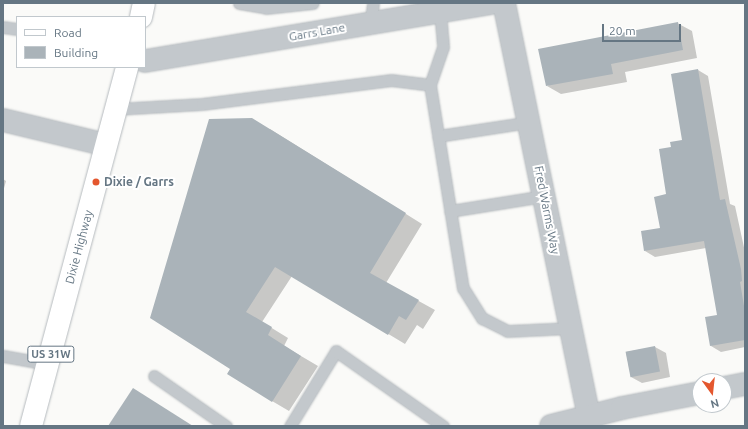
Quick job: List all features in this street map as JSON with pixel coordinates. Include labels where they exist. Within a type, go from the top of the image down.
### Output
[{"type":"main road","points":[[140,16],[144,3]]},
{"type":"main road","name":"Dixie Highway","points":[[31,426],[127,68]]},
{"type":"street","name":"Garrs Lane","points":[[146,61],[372,13],[440,11],[490,3]]},
{"type":"street","name":"Fred Warms Way","points":[[504,3],[589,417]]},
{"type":"street","points":[[3,120],[106,146]]},
{"type":"street","points":[[732,386],[745,384]]},
{"type":"street","points":[[551,426],[692,395]]},
{"type":"lane","points":[[239,3],[266,5],[313,3]]},
{"type":"lane","points":[[440,11],[443,47],[430,85],[463,288],[482,318],[507,331],[570,328]]},
{"type":"lane","points":[[3,27],[16,29]]},
{"type":"lane","points":[[116,109],[202,104],[391,80],[430,85]]},
{"type":"lane","points":[[438,136],[529,122]]},
{"type":"lane","points":[[450,211],[544,196]]},
{"type":"lane","points":[[290,426],[336,351],[443,426]]},
{"type":"lane","points":[[3,356],[48,364]]},
{"type":"lane","points":[[154,376],[226,426]]},
{"type":"building","points":[[678,22],[683,50],[611,64],[613,74],[546,86],[538,49]]},
{"type":"building","points":[[698,69],[720,200],[725,199],[741,269],[742,281],[740,282],[745,312],[745,340],[710,346],[705,317],[717,315],[704,241],[644,251],[641,231],[660,228],[654,197],[666,194],[659,149],[671,147],[670,142],[682,140],[671,74]]},
{"type":"building","points":[[252,118],[406,213],[370,273],[419,300],[406,320],[399,316],[388,335],[275,267],[246,312],[272,327],[268,335],[301,356],[272,402],[227,374],[230,369],[150,318],[209,119]]},
{"type":"building","points":[[655,346],[660,372],[631,377],[626,352]]},
{"type":"building","points":[[133,388],[193,426],[108,426]]},
{"type":"place","name":"Dixie / Garrs","points":[[96,182]]}]
